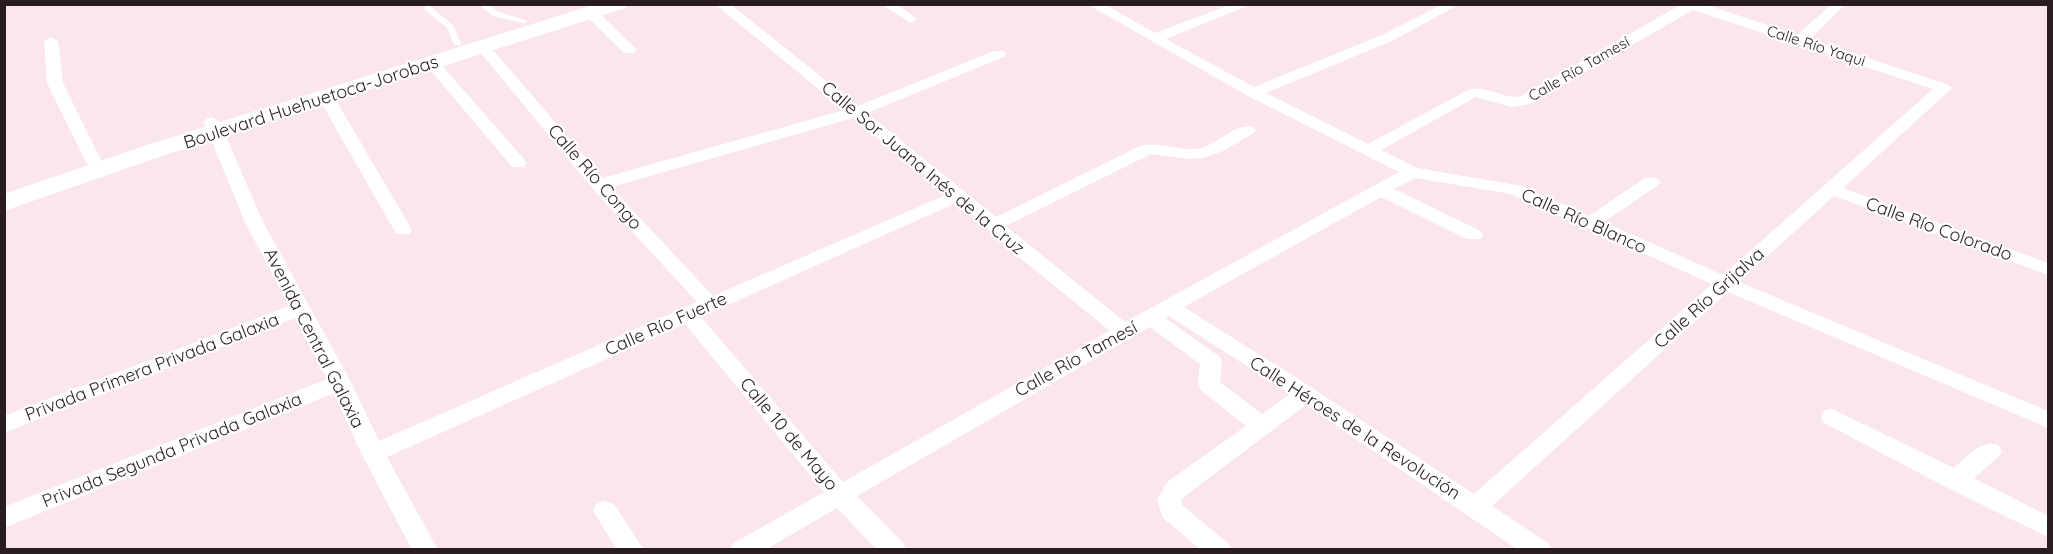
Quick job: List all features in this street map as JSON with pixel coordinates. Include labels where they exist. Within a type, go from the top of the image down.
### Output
[{"type":"main road","name":"Boulevard Huehuetoca-Jorobas","points":[[4,203],[215,127],[524,21],[618,4]]},
{"type":"main road","name":"Boulevard Huehuetoca-Jorobas","points":[[4,191],[93,160],[326,97],[483,47],[584,9]]},
{"type":"street","name":"Calle Sor Juana Inés de la Cruz","points":[[721,4],[960,195],[1124,332]]},
{"type":"street","points":[[887,4],[910,19]]},
{"type":"street","name":"Calle Río Blanco","points":[[1093,4],[1253,93],[1412,172],[1516,190],[1725,284],[2049,420]]},
{"type":"street","points":[[1154,38],[1246,4]]},
{"type":"street","points":[[1253,93],[1386,38],[1454,4]]},
{"type":"street","points":[[1799,41],[1839,4]]},
{"type":"street","name":"Calle Río Yaqui","points":[[1690,5],[1944,88]]},
{"type":"street","name":"Calle Río Tamesí","points":[[1368,150],[1473,93],[1488,93],[1510,103],[1524,101],[1690,5]]},
{"type":"street","points":[[584,9],[629,50]]},
{"type":"street","points":[[51,41],[55,83],[93,160]]},
{"type":"street","name":"Calle Río Congo","points":[[483,47],[599,185],[711,305]]},
{"type":"street","points":[[599,185],[856,112],[999,54]]},
{"type":"street","points":[[432,63],[518,163]]},
{"type":"street","name":"Calle Río Grijalva","points":[[1475,507],[1944,88]]},
{"type":"street","points":[[326,97],[403,230]]},
{"type":"street","name":"Avenida Central Galaxia","points":[[215,127],[253,220],[340,382],[373,453],[425,549]]},
{"type":"street","points":[[994,225],[1146,150],[1158,147],[1195,154],[1209,151],[1248,130]]},
{"type":"street","name":"Calle Río Tamesí","points":[[743,549],[1124,332],[1412,172]]},
{"type":"street","points":[[1589,224],[1651,182]]},
{"type":"street","points":[[1381,189],[1474,235]]},
{"type":"street","name":"Calle Río Colorado","points":[[1830,189],[2049,269]]},
{"type":"street","name":"Calle Río Fuerte","points":[[373,453],[960,195]]},
{"type":"street","name":"Privada Primera Privada Galaxia","points":[[4,425],[64,399],[300,309]]},
{"type":"street","points":[[1160,312],[1211,361],[1209,385],[1262,426]]},
{"type":"street","name":"Calle Héroes de la Revolución","points":[[1160,312],[1305,394],[1539,549]]},
{"type":"street","name":"Calle 10 de Mayo","points":[[688,315],[839,494],[894,549]]},
{"type":"street","name":"Privada Segunda Privada Galaxia","points":[[4,518],[340,382]]},
{"type":"street","points":[[1219,549],[1172,511],[1169,500],[1176,489],[1305,394]]},
{"type":"street","points":[[1832,417],[2049,527]]},
{"type":"street","points":[[1955,481],[1990,451]]},
{"type":"street","points":[[605,511],[631,549]]},
{"type":"lane","points":[[427,4],[428,8],[450,27],[457,43]]},
{"type":"lane","points":[[482,4],[496,14],[524,21]]}]
